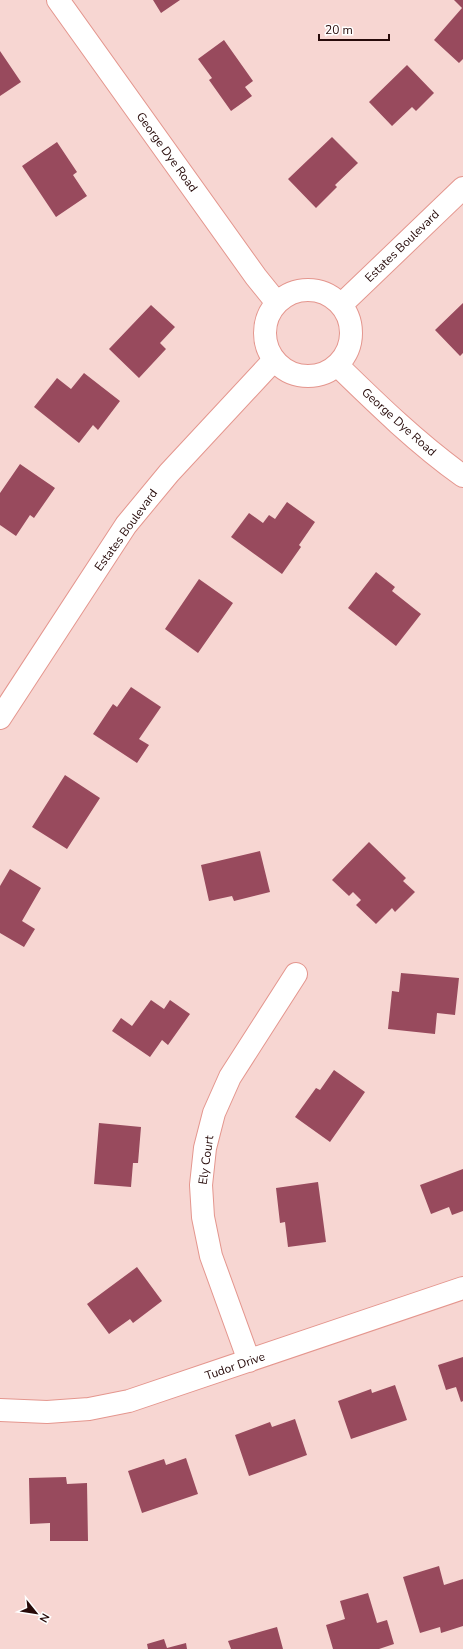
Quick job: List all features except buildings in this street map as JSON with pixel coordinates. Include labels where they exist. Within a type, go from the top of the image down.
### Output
[{"type":"street","name":"George Dye Road","points":[[58,0],[256,277],[277,303]]},
{"type":"street","name":"Estates Boulevard","points":[[342,304],[463,188]]},
{"type":"street","points":[[309,289],[322,291],[332,296],[342,304],[349,316],[352,329],[351,342],[346,355],[337,365],[328,372],[316,376],[304,376],[293,374],[274,360],[268,349],[265,337],[266,325],[270,313],[277,303],[286,295],[297,290],[309,289]]},
{"type":"street","name":"Estates Boulevard","points":[[0,718],[126,525],[169,473],[274,360]]},
{"type":"street","name":"George Dye Road","points":[[337,365],[371,399],[443,462],[463,476]]},
{"type":"street","name":"Ely Court","points":[[248,1361],[211,1256],[203,1217],[201,1185],[205,1148],[214,1113],[230,1077],[296,974]]},
{"type":"street","name":"Tudor Drive","points":[[0,1410],[47,1412],[95,1408],[129,1401],[463,1288]]}]
